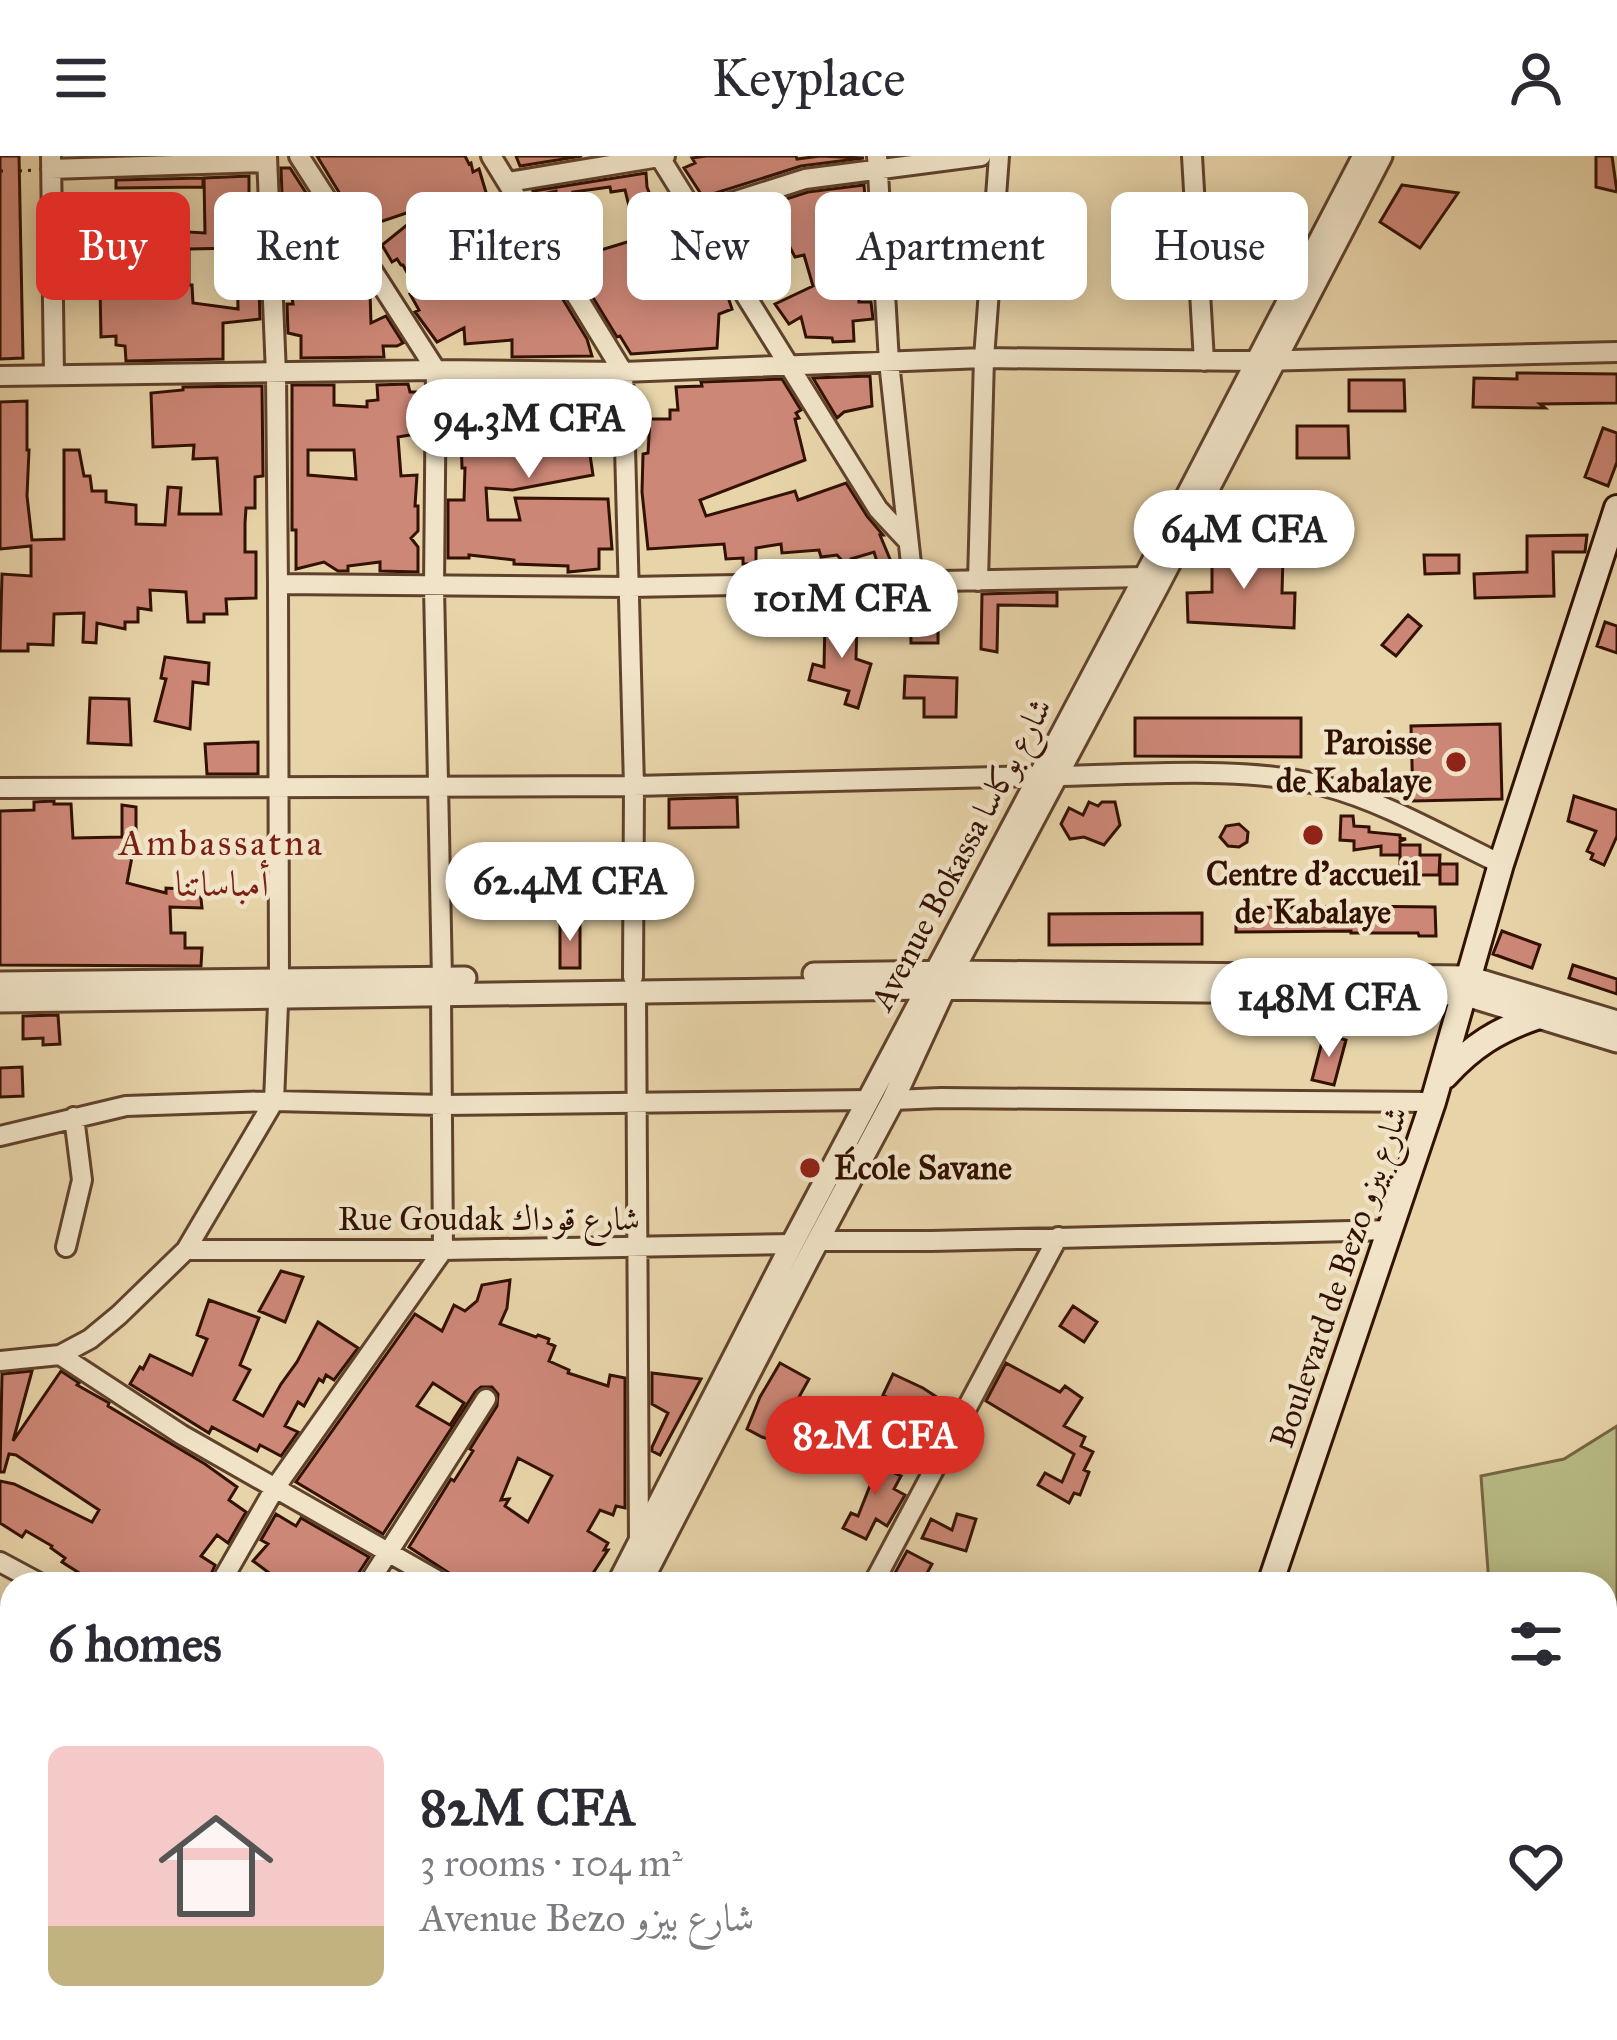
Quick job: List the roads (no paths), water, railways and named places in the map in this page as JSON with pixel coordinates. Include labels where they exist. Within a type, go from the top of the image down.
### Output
[{"type":"main road","name":"Boulevard de Bezo شارع بيزو","points":[[1274,1572],[1436,1092],[1501,864],[1606,576],[1617,508]]},
{"type":"main road","points":[[1436,1092],[1468,1050],[1503,1028],[1535,1016]]},
{"type":"street","points":[[227,1572],[275,1488],[443,1250],[434,586],[436,370],[299,156]]},
{"type":"street","points":[[491,156],[623,372],[634,786],[639,1544]]},
{"type":"street","points":[[508,182],[661,156],[682,192]]},
{"type":"street","points":[[802,156],[805,179]]},
{"type":"street","points":[[764,192],[878,162],[981,156]]},
{"type":"street","points":[[978,581],[984,358],[999,156]]},
{"type":"street","points":[[1192,156],[1204,361]]},
{"type":"street","name":"Avenue Bokassa شارع بوكاسا","points":[[624,1572],[792,1244],[1048,776],[1264,361],[1364,156]]},
{"type":"street","name":"Avenue Bokassa شارع بوكاسا","points":[[1048,776],[1145,578],[1381,156]]},
{"type":"street","points":[[0,1361],[60,1355],[119,1315],[186,1250],[274,1101],[278,584],[267,159],[51,163],[54,375]]},
{"type":"street","points":[[878,162],[889,362],[913,582]]},
{"type":"street","points":[[748,300],[878,509],[907,540]]},
{"type":"street","points":[[0,376],[623,372],[984,358],[1264,361],[1617,352]]},
{"type":"street","points":[[278,584],[629,587],[1145,578]]},
{"type":"street","points":[[0,788],[634,786],[1270,776],[1324,786],[1372,803],[1501,864]]},
{"type":"street","points":[[0,983],[278,988],[940,980],[1466,986],[1617,1022]]},
{"type":"street","name":"Avenue Bokassa شارع بوكاسا","points":[[646,1572],[893,1100],[940,980]]},
{"type":"street","points":[[1466,986],[1535,1016],[1617,1041]]},
{"type":"street","points":[[0,1001],[278,988]]},
{"type":"street","points":[[893,1100],[1436,1092]]},
{"type":"street","points":[[0,1136],[126,1106],[274,1101],[443,1105],[869,1100]]},
{"type":"street","points":[[66,1247],[82,1180],[74,1118]]},
{"type":"street","points":[[818,1241],[1391,1230]]},
{"type":"street","points":[[879,1572],[1058,1237]]},
{"type":"street","name":"Rue Goudak شارع قوداك","points":[[186,1250],[792,1244]]},
{"type":"street","points":[[60,1355],[182,1435],[425,1572]]},
{"type":"street","points":[[375,1572],[486,1399]]},
{"type":"place","name":"Paroisse de Kabalaye","points":[[1456,762]]},
{"type":"place","name":"Centre d'accueil de Kabalaye","points":[[1313,835]]},
{"type":"place","name":"École Savane","points":[[810,1168]]},
{"type":"district","name":"Ambassatna أمباساتنا","points":[[222,864]]}]
